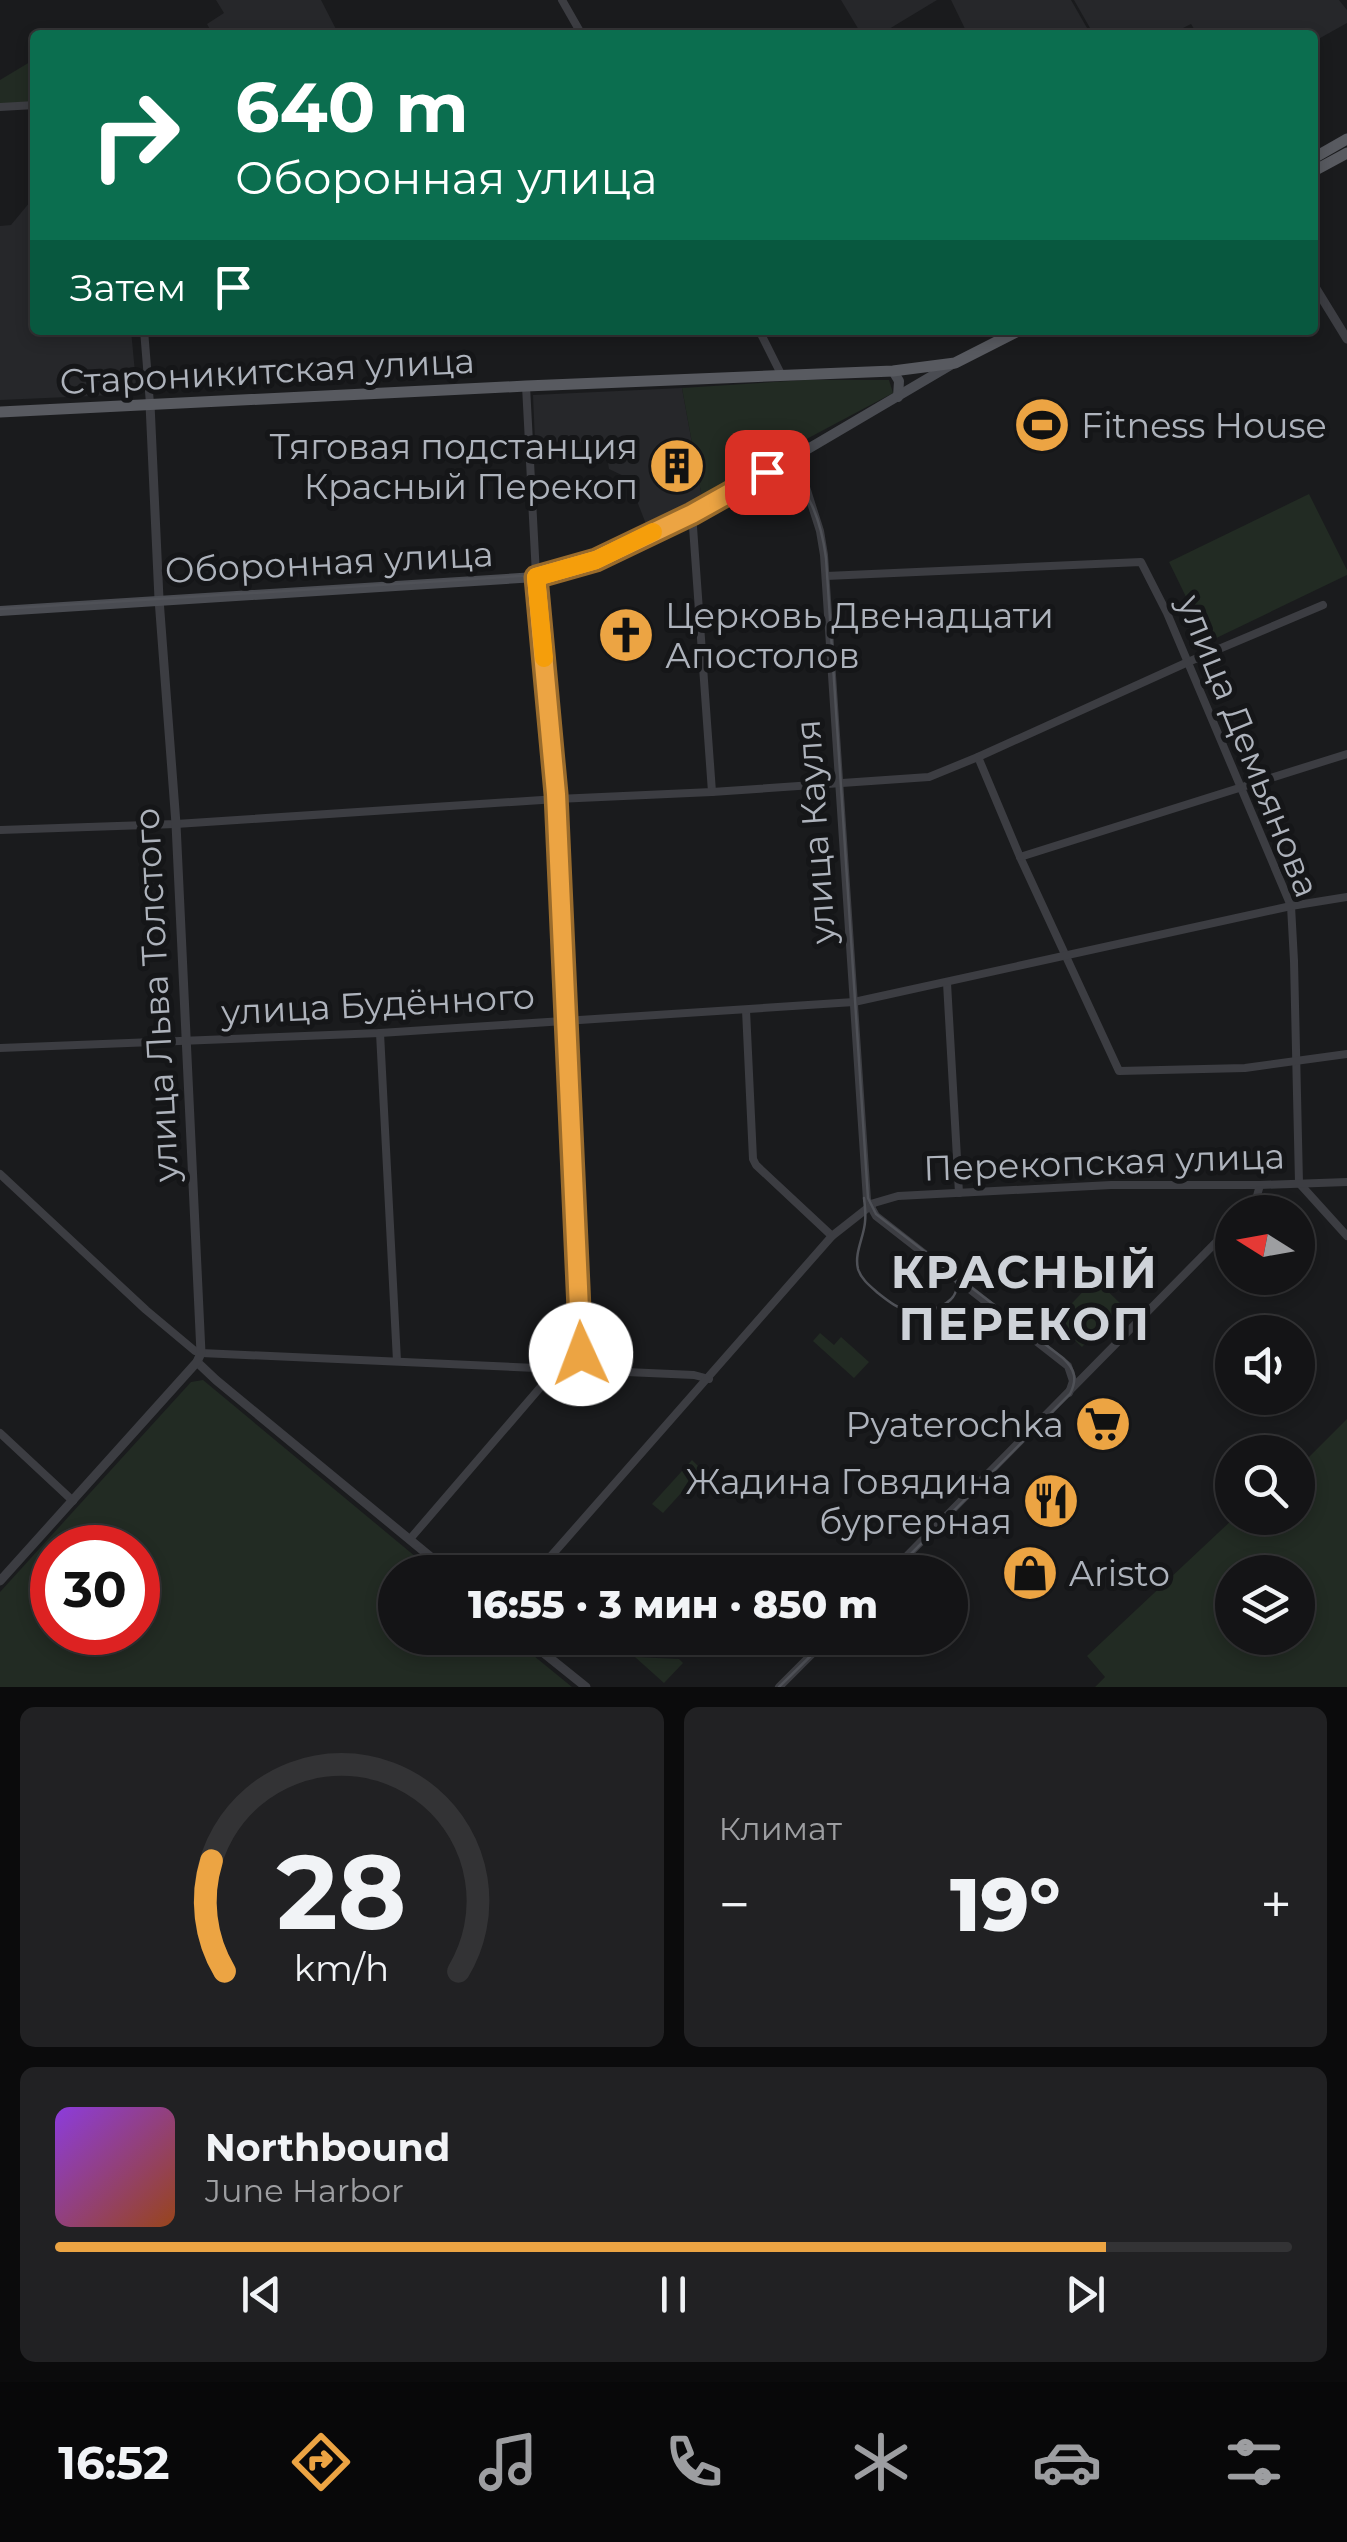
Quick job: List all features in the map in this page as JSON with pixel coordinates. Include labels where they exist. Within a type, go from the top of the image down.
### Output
[{"type":"main road","points":[[1318,156],[1347,141]]},
{"type":"main road","points":[[1334,160],[1347,141]]},
{"type":"main road","points":[[1318,169],[1347,153]]},
{"type":"main road","name":"Оборонная улица","points":[[0,611],[536,577],[596,560],[692,514],[1010,335]]},
{"type":"main road","name":"Староникитская улица","points":[[0,412],[893,371],[955,363]]},
{"type":"main road","points":[[893,371],[899,381],[898,396]]},
{"type":"street","points":[[562,0],[579,30]]},
{"type":"street","points":[[0,107],[30,105]]},
{"type":"street","points":[[1318,292],[1347,340]]},
{"type":"street","name":"улица Льва Толстого","points":[[144,335],[176,824],[199,1358]]},
{"type":"street","points":[[762,335],[781,374]]},
{"type":"street","points":[[526,386],[536,577],[556,799],[581,1354],[576,1368]]},
{"type":"street","name":"улица Кауля","points":[[796,456],[820,531],[826,576],[868,1208]]},
{"type":"street","points":[[692,514],[712,792]]},
{"type":"street","name":"улица Демьянова","points":[[826,576],[1141,562],[1167,613],[1290,906],[1299,1183]]},
{"type":"street","points":[[0,830],[176,824],[929,776],[1324,605]]},
{"type":"street","points":[[1020,857],[1347,754]]},
{"type":"street","points":[[978,758],[1119,1071],[1244,1068],[1347,1054]]},
{"type":"street","name":"улица Будённого","points":[[0,1048],[380,1033],[854,1002],[1290,906],[1347,897]]},
{"type":"street","points":[[947,983],[959,1193]]},
{"type":"street","points":[[746,1010],[753,1159],[832,1236]]},
{"type":"street","points":[[380,1033],[397,1362]]},
{"type":"street","points":[[0,1174],[199,1358],[230,1392],[429,1555]]},
{"type":"street","name":"Перекопская улица","points":[[868,1208],[898,1196],[1111,1185],[1347,1182]]},
{"type":"street","points":[[1299,1183],[1347,1236]]},
{"type":"street","points":[[1257,1195],[1260,1185]]},
{"type":"street","points":[[552,1555],[832,1236],[868,1208],[1068,1366],[1072,1381],[1069,1393]]},
{"type":"street","points":[[908,1555],[1215,1243]]},
{"type":"street","points":[[0,1581],[199,1358],[576,1368],[709,1379]]},
{"type":"street","points":[[410,1539],[558,1368]]},
{"type":"street","points":[[0,1433],[73,1501]]},
{"type":"street","points":[[546,1655],[586,1687]]},
{"type":"street","points":[[779,1687],[811,1655]]},
{"type":"shaded area","points":[[216,0],[321,0],[336,30],[210,30],[207,24],[224,13]]},
{"type":"shaded area","points":[[841,0],[937,0],[887,30],[859,30]]},
{"type":"shaded area","points":[[951,0],[1071,0],[1088,30],[966,30]]},
{"type":"shaded area","points":[[1074,0],[1339,0],[1347,10],[1347,23],[1318,39],[1318,30],[1195,30],[1191,24],[1179,30],[1091,30]]},
{"type":"shaded area","points":[[30,62],[30,102],[0,104],[0,80]]},
{"type":"shaded area","points":[[30,202],[30,335],[131,335],[137,394],[0,400],[0,226],[11,225]]},
{"type":"shaded area","points":[[805,380],[889,380],[893,393],[702,498],[682,388]]},
{"type":"shaded area","points":[[682,388],[702,498],[646,524],[628,478],[609,469],[605,443],[535,441],[533,395]]},
{"type":"shaded area","points":[[1309,494],[1347,575],[1208,642],[1169,562]]},
{"type":"shaded area","points":[[1095,1279],[1122,1305],[1082,1347],[1055,1321]]},
{"type":"shaded area","points":[[820,1333],[834,1345],[841,1337],[869,1362],[854,1378],[813,1341]]},
{"type":"shaded area","points":[[203,1380],[414,1555],[378,1555],[378,1655],[533,1655],[572,1687],[0,1687],[0,1592],[30,1559],[30,1655],[160,1655],[160,1525],[61,1525],[191,1382]]},
{"type":"shaded area","points":[[1347,1419],[1347,1687],[1095,1687],[1105,1677],[1087,1656],[1216,1535],[1315,1535],[1315,1451]]},
{"type":"shaded area","points":[[692,1460],[702,1470],[663,1513],[652,1504]]},
{"type":"shaded area","points":[[635,1657],[679,1659],[683,1663],[664,1683]]},
{"type":"tram line","points":[[0,609],[536,575],[628,544],[761,473],[774,472],[797,483],[812,506],[826,558],[868,1198],[876,1214],[1063,1358],[1074,1375],[1070,1394],[910,1555]]},
{"type":"tram line","points":[[864,1198],[865,1222],[857,1263],[861,1276],[878,1293],[903,1309],[930,1310],[953,1297],[956,1282],[952,1273]]},
{"type":"tram line","points":[[779,1687],[812,1655]]},
{"type":"slow traffic","points":[[544,658],[536,577],[596,560],[653,532]]},
{"type":"place","name":"Fitness House","points":[[1042,425]]},
{"type":"place","name":"Тяговая подстанция Красный Перекоп","points":[[677,466]]},
{"type":"place","name":"Церковь Двенадцати Апостолов","points":[[626,635]]},
{"type":"place","name":"Pyaterochka","points":[[1103,1424]]},
{"type":"place","name":"Жадина Говядина бургерная","points":[[1051,1501]]},
{"type":"place","name":"Aristo","points":[[1030,1573]]},
{"type":"district","name":"КРАСНЫЙ ПЕРЕКОП","points":[[1025,1297]]},
{"type":"route","points":[[581,1354],[556,794],[536,577],[596,560],[692,514],[767,472]]}]
